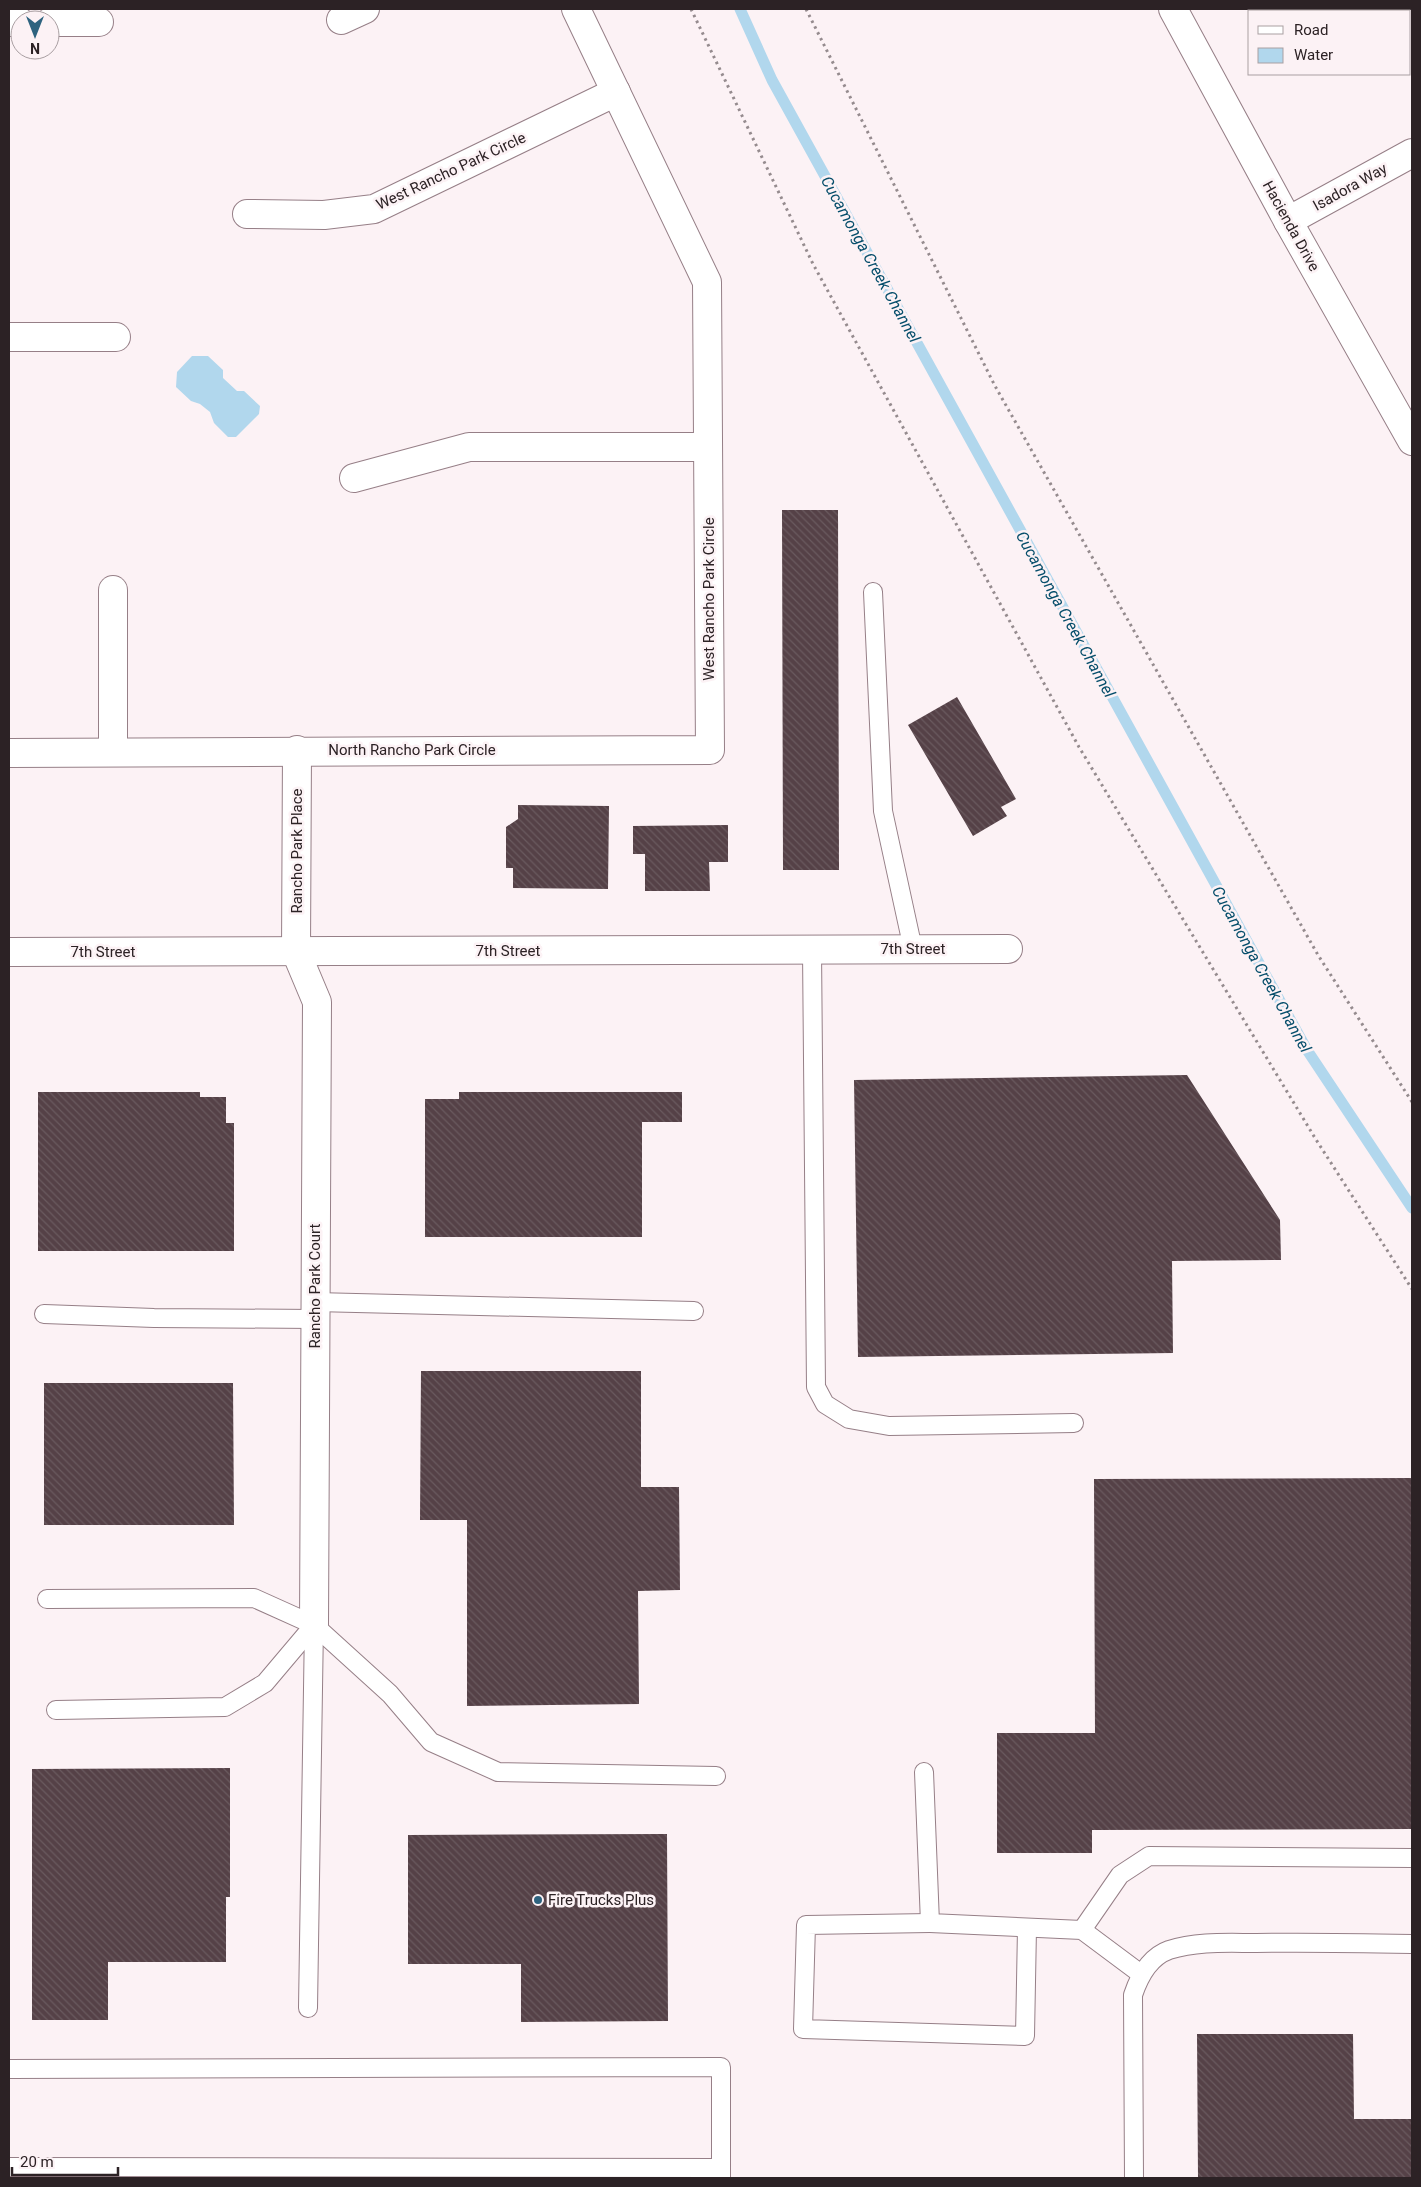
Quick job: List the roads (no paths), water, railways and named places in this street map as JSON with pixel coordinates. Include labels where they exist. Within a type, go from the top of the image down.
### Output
[{"type":"street","points":[[341,20],[365,9]]},
{"type":"street","name":"West Rancho Park Circle","points":[[576,9],[707,282],[710,750]]},
{"type":"street","name":"Hacienda Drive","points":[[1173,9],[1288,221],[1412,441]]},
{"type":"street","points":[[60,22],[99,22]]},
{"type":"street","name":"West Rancho Park Circle","points":[[247,214],[324,215],[374,209],[616,92]]},
{"type":"street","name":"Isadora Way","points":[[1288,221],[1412,152]]},
{"type":"street","points":[[9,337],[116,337]]},
{"type":"street","points":[[354,478],[469,447],[708,447]]},
{"type":"street","points":[[113,590],[113,752]]},
{"type":"street","name":"North Rancho Park Circle","points":[[9,753],[297,750],[710,750]]},
{"type":"street","name":"Rancho Park Place","points":[[296,952],[297,750]]},
{"type":"street","name":"7th Street","points":[[9,952],[1008,949]]},
{"type":"street","name":"Rancho Park Court","points":[[296,952],[316,1002],[314,1625]]},
{"type":"lane","points":[[873,592],[883,811],[913,949]]},
{"type":"lane","points":[[812,950],[816,1387],[825,1404],[849,1419],[889,1426],[1074,1423]]},
{"type":"lane","points":[[44,1314],[154,1318],[315,1311],[694,1311]]},
{"type":"lane","points":[[47,1599],[254,1598],[314,1625],[390,1694],[432,1742],[498,1772],[716,1776]]},
{"type":"lane","points":[[56,1710],[225,1707],[265,1682],[314,1625]]},
{"type":"lane","points":[[308,2008],[314,1625]]},
{"type":"lane","points":[[924,1772],[930,1923]]},
{"type":"lane","points":[[1082,1930],[1120,1875],[1149,1856],[1412,1858]]},
{"type":"lane","points":[[1027,1928],[1025,2036],[803,2029],[806,1925],[930,1923],[1082,1930],[1141,1974]]},
{"type":"lane","points":[[1134,2178],[1133,1996],[1141,1974],[1150,1963],[1168,1950],[1201,1944],[1351,1942],[1412,1944]]},
{"type":"lane","points":[[9,2069],[721,2068],[721,2173],[185,2172],[9,2167]]},
{"type":"water","points":[[192,356],[208,356],[223,370],[223,378],[237,391],[244,391],[260,406],[259,414],[236,437],[228,437],[214,423],[210,412],[200,404],[191,401],[176,387],[177,372]]},
{"type":"waterway","name":"Cucamonga Creek Channel","points":[[740,9],[772,80],[1307,1050],[1412,1208]]},
{"type":"place","name":"Fire Trucks Plus","points":[[538,1900]]}]
